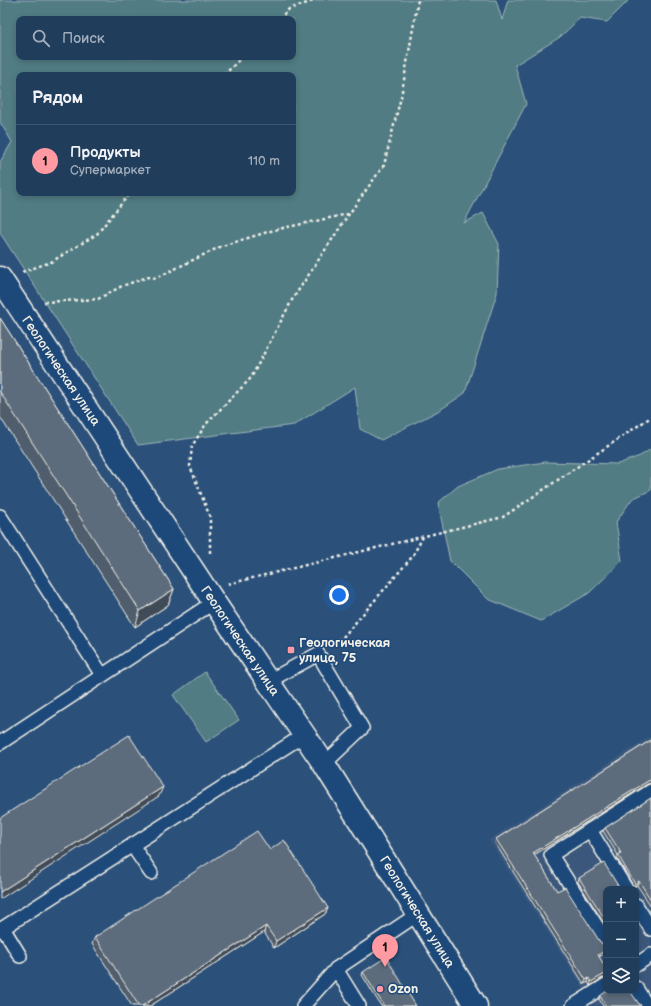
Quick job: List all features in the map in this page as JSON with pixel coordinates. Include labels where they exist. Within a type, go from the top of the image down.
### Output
[{"type":"street","name":"Геологическая улица","points":[[1,279],[267,682],[324,764],[476,1006]]},
{"type":"lane","points":[[0,516],[102,675]]},
{"type":"lane","points":[[0,743],[102,675],[210,596]]},
{"type":"lane","points":[[267,682],[318,654],[362,728],[324,764]]},
{"type":"lane","points":[[20,956],[1,929],[304,735]]},
{"type":"lane","points":[[603,936],[551,855],[651,791]]},
{"type":"lane","points":[[590,830],[624,886]]},
{"type":"lane","points":[[132,845],[151,873]]},
{"type":"lane","points":[[639,910],[651,929]]},
{"type":"lane","points":[[303,1006],[336,968],[418,914]]},
{"type":"lane","points":[[639,963],[651,955]]},
{"type":"lane","points":[[336,968],[359,1006]]},
{"type":"lane","points":[[573,1006],[603,987]]},
{"type":"lane","points":[[639,993],[647,1006]]},
{"type":"path","points":[[282,16],[289,9],[316,0]]},
{"type":"path","points":[[210,556],[210,517],[190,466],[192,446],[206,424],[251,378],[292,300],[349,214],[384,165],[401,97],[418,0]]},
{"type":"path","points":[[227,72],[239,60]]},
{"type":"path","points":[[1,279],[51,262],[97,234],[128,196]]},
{"type":"path","points":[[17,305],[98,299],[122,286],[148,277],[156,278],[222,246],[274,230],[349,214]]},
{"type":"path","points":[[210,596],[424,536],[503,517],[651,417]]},
{"type":"path","points":[[318,654],[344,636],[412,557],[424,536]]},
{"type":"shaded area","points":[[651,736],[651,1006],[595,1006],[489,840]]},
{"type":"green space","points":[[0,0],[496,0],[502,20],[508,0],[629,0],[607,22],[580,18],[560,37],[515,65],[526,104],[464,223],[483,213],[499,244],[497,293],[465,393],[440,410],[381,440],[360,429],[355,387],[294,425],[138,445],[0,233],[0,162],[12,142],[0,122]]},
{"type":"green space","points":[[651,449],[651,490],[632,499],[616,522],[622,561],[589,593],[541,621],[488,599],[450,561],[438,503],[458,486],[498,469],[545,462],[618,464],[640,456]]},
{"type":"green space","points":[[205,672],[239,720],[206,742],[173,695]]},
{"type":"building","points":[[0,318],[174,589],[140,611],[0,392]]},
{"type":"building","points":[[129,735],[163,787],[0,892],[0,818]]},
{"type":"building","points":[[651,740],[651,780],[533,853],[557,891],[565,887],[600,942],[603,944],[603,952],[598,955],[603,963],[603,975],[591,982],[589,978],[586,980],[496,839]]},
{"type":"building","points":[[651,798],[651,900],[639,881],[635,884],[618,855],[621,853],[605,828]]},
{"type":"building","points":[[257,831],[270,850],[284,840],[328,908],[276,941],[266,926],[142,1006],[139,1006],[95,937]]},
{"type":"building","points":[[604,863],[618,886],[603,886],[603,916],[579,878]]},
{"type":"building","points":[[386,957],[416,1006],[384,1006],[363,972]]},
{"type":"building","points":[[603,994],[632,994],[641,1006],[606,1006],[600,996]]},
{"type":"place","name":"Геологическая улица, 75","points":[[291,650]]},
{"type":"place","name":"Продукты","points":[[385,967]]},
{"type":"place","name":"Ozon","points":[[380,989]]}]
